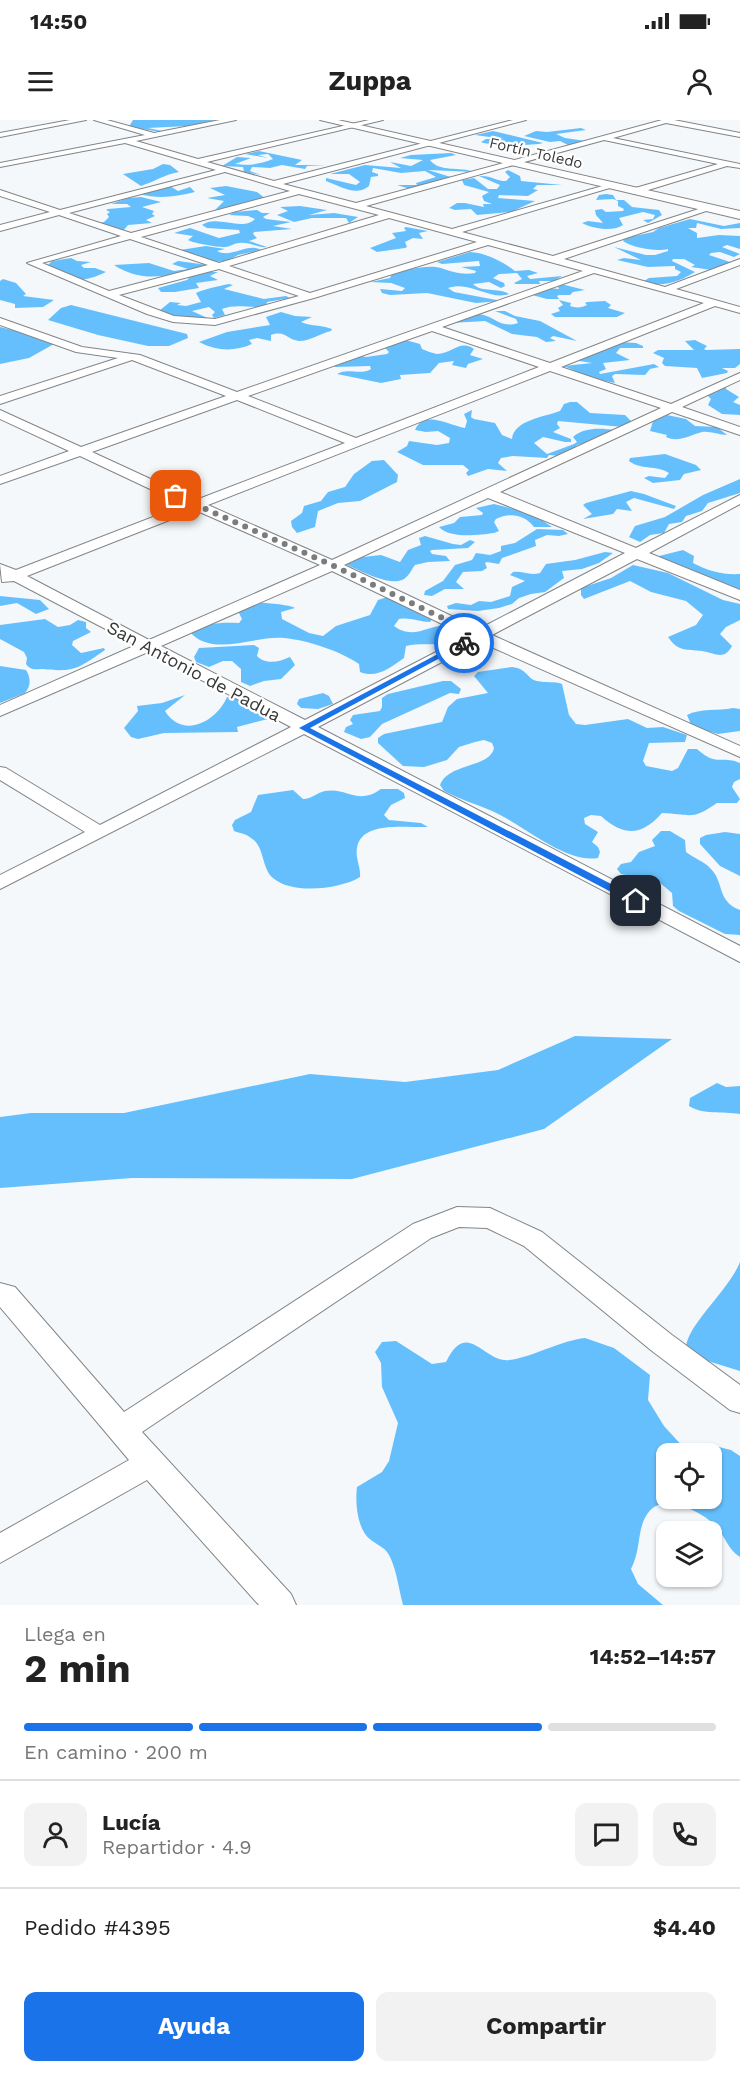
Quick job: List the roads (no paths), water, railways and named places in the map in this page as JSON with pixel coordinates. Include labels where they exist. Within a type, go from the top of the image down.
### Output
[{"type":"street","points":[[0,135],[82,120]]},
{"type":"street","points":[[98,120],[154,135]]},
{"type":"street","points":[[0,165],[232,120]]},
{"type":"street","name":"Fortín Toledo","points":[[325,120],[353,123],[527,159],[740,215]]},
{"type":"street","points":[[198,162],[353,123],[379,120]]},
{"type":"street","points":[[274,184],[522,120]]},
{"type":"street","points":[[357,206],[668,121],[740,135]]},
{"type":"street","points":[[602,138],[740,166]]},
{"type":"street","points":[[127,141],[274,184],[740,310]]},
{"type":"street","name":"Fortín Toledo","points":[[437,142],[514,164],[616,187],[648,187],[740,208]]},
{"type":"street","points":[[635,187],[710,160]]},
{"type":"street","points":[[648,187],[740,161]]},
{"type":"street","points":[[0,228],[226,170]]},
{"type":"street","points":[[452,232],[616,187]]},
{"type":"street","points":[[301,191],[32,264],[174,319],[200,322],[232,318],[486,242]]},
{"type":"street","points":[[0,193],[310,296]]},
{"type":"street","points":[[552,260],[711,208]]},
{"type":"street","points":[[107,294],[218,266],[389,215]]},
{"type":"street","points":[[665,290],[740,262]]},
{"type":"street","points":[[0,480],[591,271]]},
{"type":"street","points":[[7,579],[714,303]]},
{"type":"street","points":[[0,321],[80,350],[136,357],[239,395],[354,442]]},
{"type":"street","points":[[431,327],[740,431]]},
{"type":"street","points":[[0,400],[136,357]]},
{"type":"street","points":[[0,711],[332,565],[740,376]]},
{"type":"street","points":[[0,414],[195,505],[332,565],[478,635],[740,752]]},
{"type":"street","points":[[489,493],[740,595]]},
{"type":"street","points":[[0,883],[97,831],[303,728],[740,499]]},
{"type":"street","name":"San Antonio de Padua","points":[[0,568],[7,579],[148,647],[740,955]]},
{"type":"street","points":[[0,772],[97,831]]},
{"type":"street","points":[[123,1429],[422,1231],[457,1217],[490,1218],[533,1239],[662,1343],[740,1401]]},
{"type":"street","points":[[0,1293],[6,1295],[150,1463],[280,1605]]},
{"type":"street","points":[[0,1549],[150,1463]]}]
